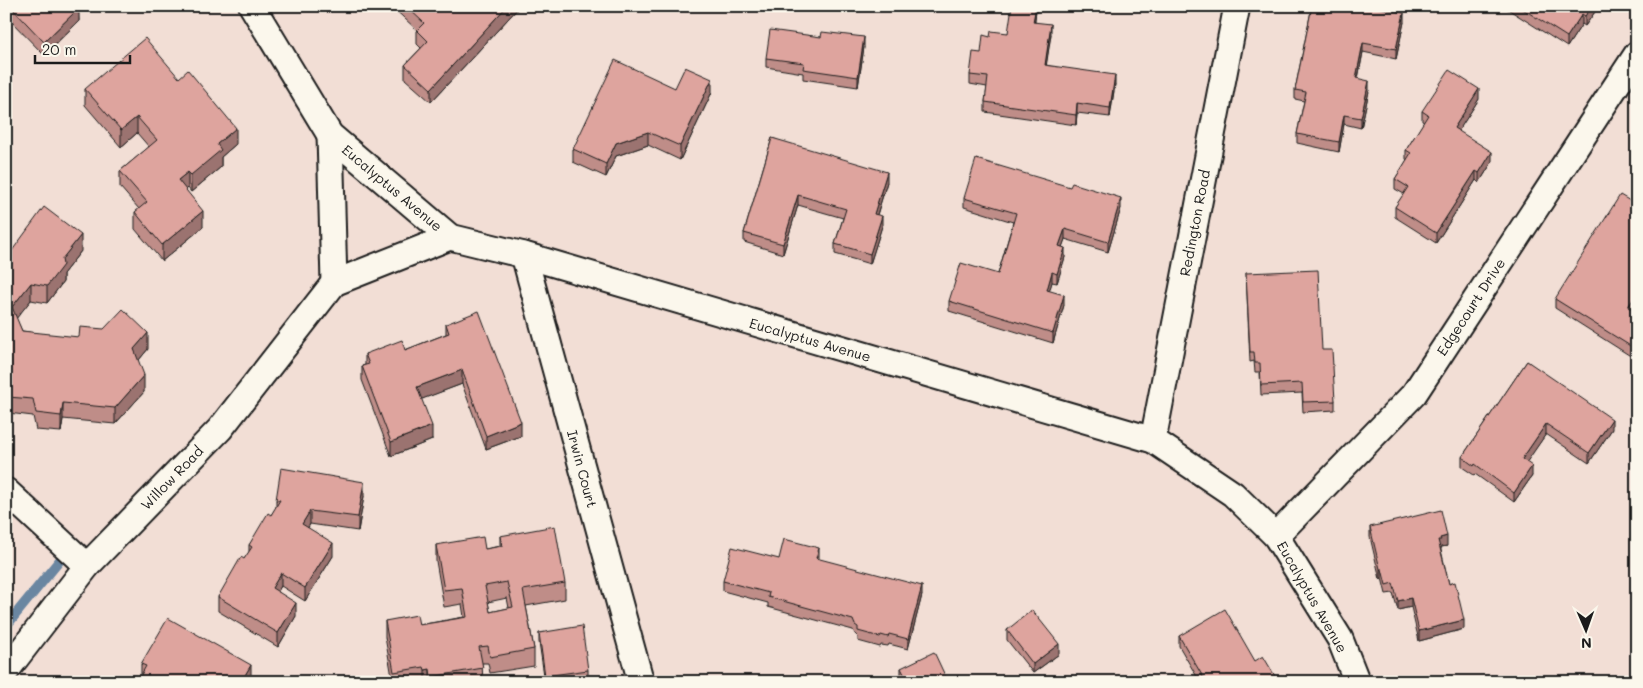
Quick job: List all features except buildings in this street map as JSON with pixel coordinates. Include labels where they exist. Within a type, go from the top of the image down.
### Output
[{"type":"street","name":"Eucalyptus Avenue","points":[[252,6],[330,135],[450,237],[524,255],[1153,440],[1233,494],[1276,536],[1340,639],[1357,682]]},
{"type":"street","name":"Redington Road","points":[[1153,440],[1237,6]]},
{"type":"street","name":"Edgecourt Drive","points":[[1276,536],[1414,394],[1637,54]]},
{"type":"street","points":[[330,135],[334,283],[450,237]]},
{"type":"street","name":"Irwin Court","points":[[524,255],[641,682]]},
{"type":"street","name":"Willow Road","points":[[6,671],[88,566],[220,429],[334,283]]},
{"type":"street","points":[[6,491],[88,566]]},
{"type":"waterway","points":[[6,626],[60,560]]}]
